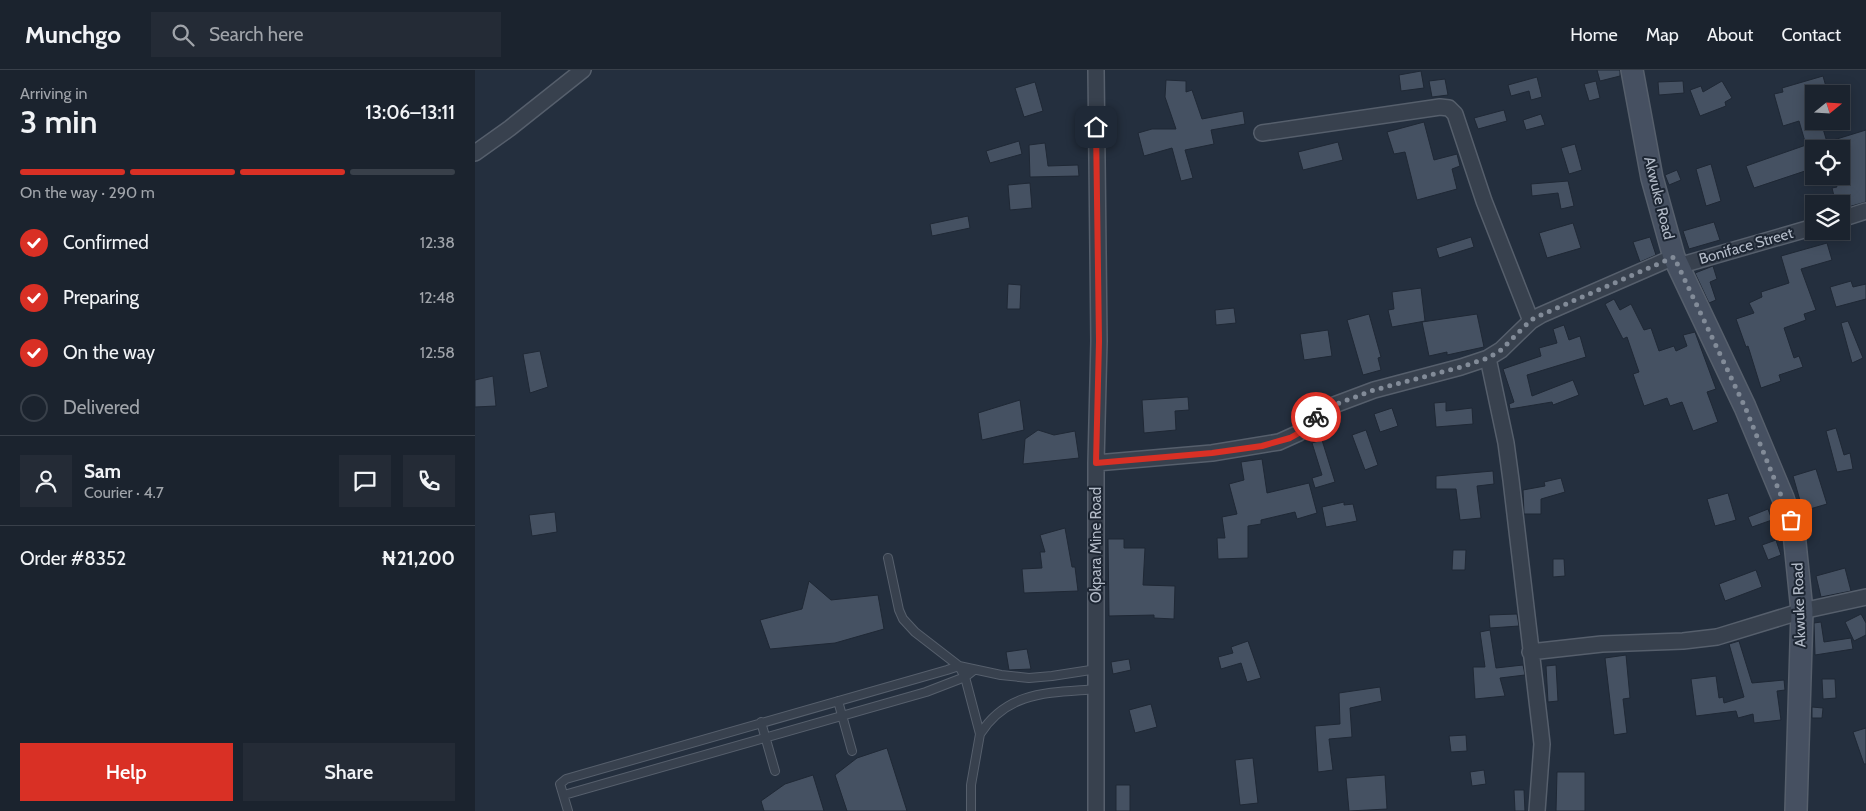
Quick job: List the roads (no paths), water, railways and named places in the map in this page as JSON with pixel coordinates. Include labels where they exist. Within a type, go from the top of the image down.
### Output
[{"type":"main road","name":"Akwuke Road","points":[[1632,70],[1652,178],[1676,261],[1745,407],[1791,520],[1797,548],[1802,610],[1796,811]]},
{"type":"street","points":[[475,153],[510,128],[583,70]]},
{"type":"street","name":"Okpara Mine Road","points":[[1096,70],[1099,341],[1096,463],[1096,811]]},
{"type":"street","points":[[1262,133],[1440,106],[1449,108],[1455,114],[1484,201],[1531,320]]},
{"type":"street","points":[[1850,216],[1866,211]]},
{"type":"street","name":"Boniface Street","points":[[1096,463],[1212,453],[1279,442],[1299,433],[1326,408],[1374,390],[1488,358],[1501,350],[1531,320],[1597,289],[1676,261],[1805,229]]},
{"type":"street","points":[[1488,358],[1506,443],[1513,488],[1530,652],[1542,744],[1537,811]]},
{"type":"street","points":[[1530,652],[1602,644],[1683,641],[1717,637],[1802,610],[1866,597]]},
{"type":"lane","points":[[888,558],[899,610],[903,618],[915,632],[959,666],[1001,676],[1029,678],[1097,669]]},
{"type":"lane","points":[[959,666],[965,677],[980,734]]},
{"type":"lane","points":[[568,811],[560,784],[563,780],[959,666]]},
{"type":"lane","points":[[564,795],[926,692],[965,677],[974,670]]},
{"type":"lane","points":[[971,811],[971,785],[980,734],[987,723],[997,714],[1021,699],[1045,693],[1097,689]]},
{"type":"lane","points":[[838,701],[852,751]]},
{"type":"lane","points":[[761,722],[775,771]]},
{"type":"lane","points":[[696,741],[701,755]]},
{"type":"lane","points":[[611,766],[615,780]]}]
